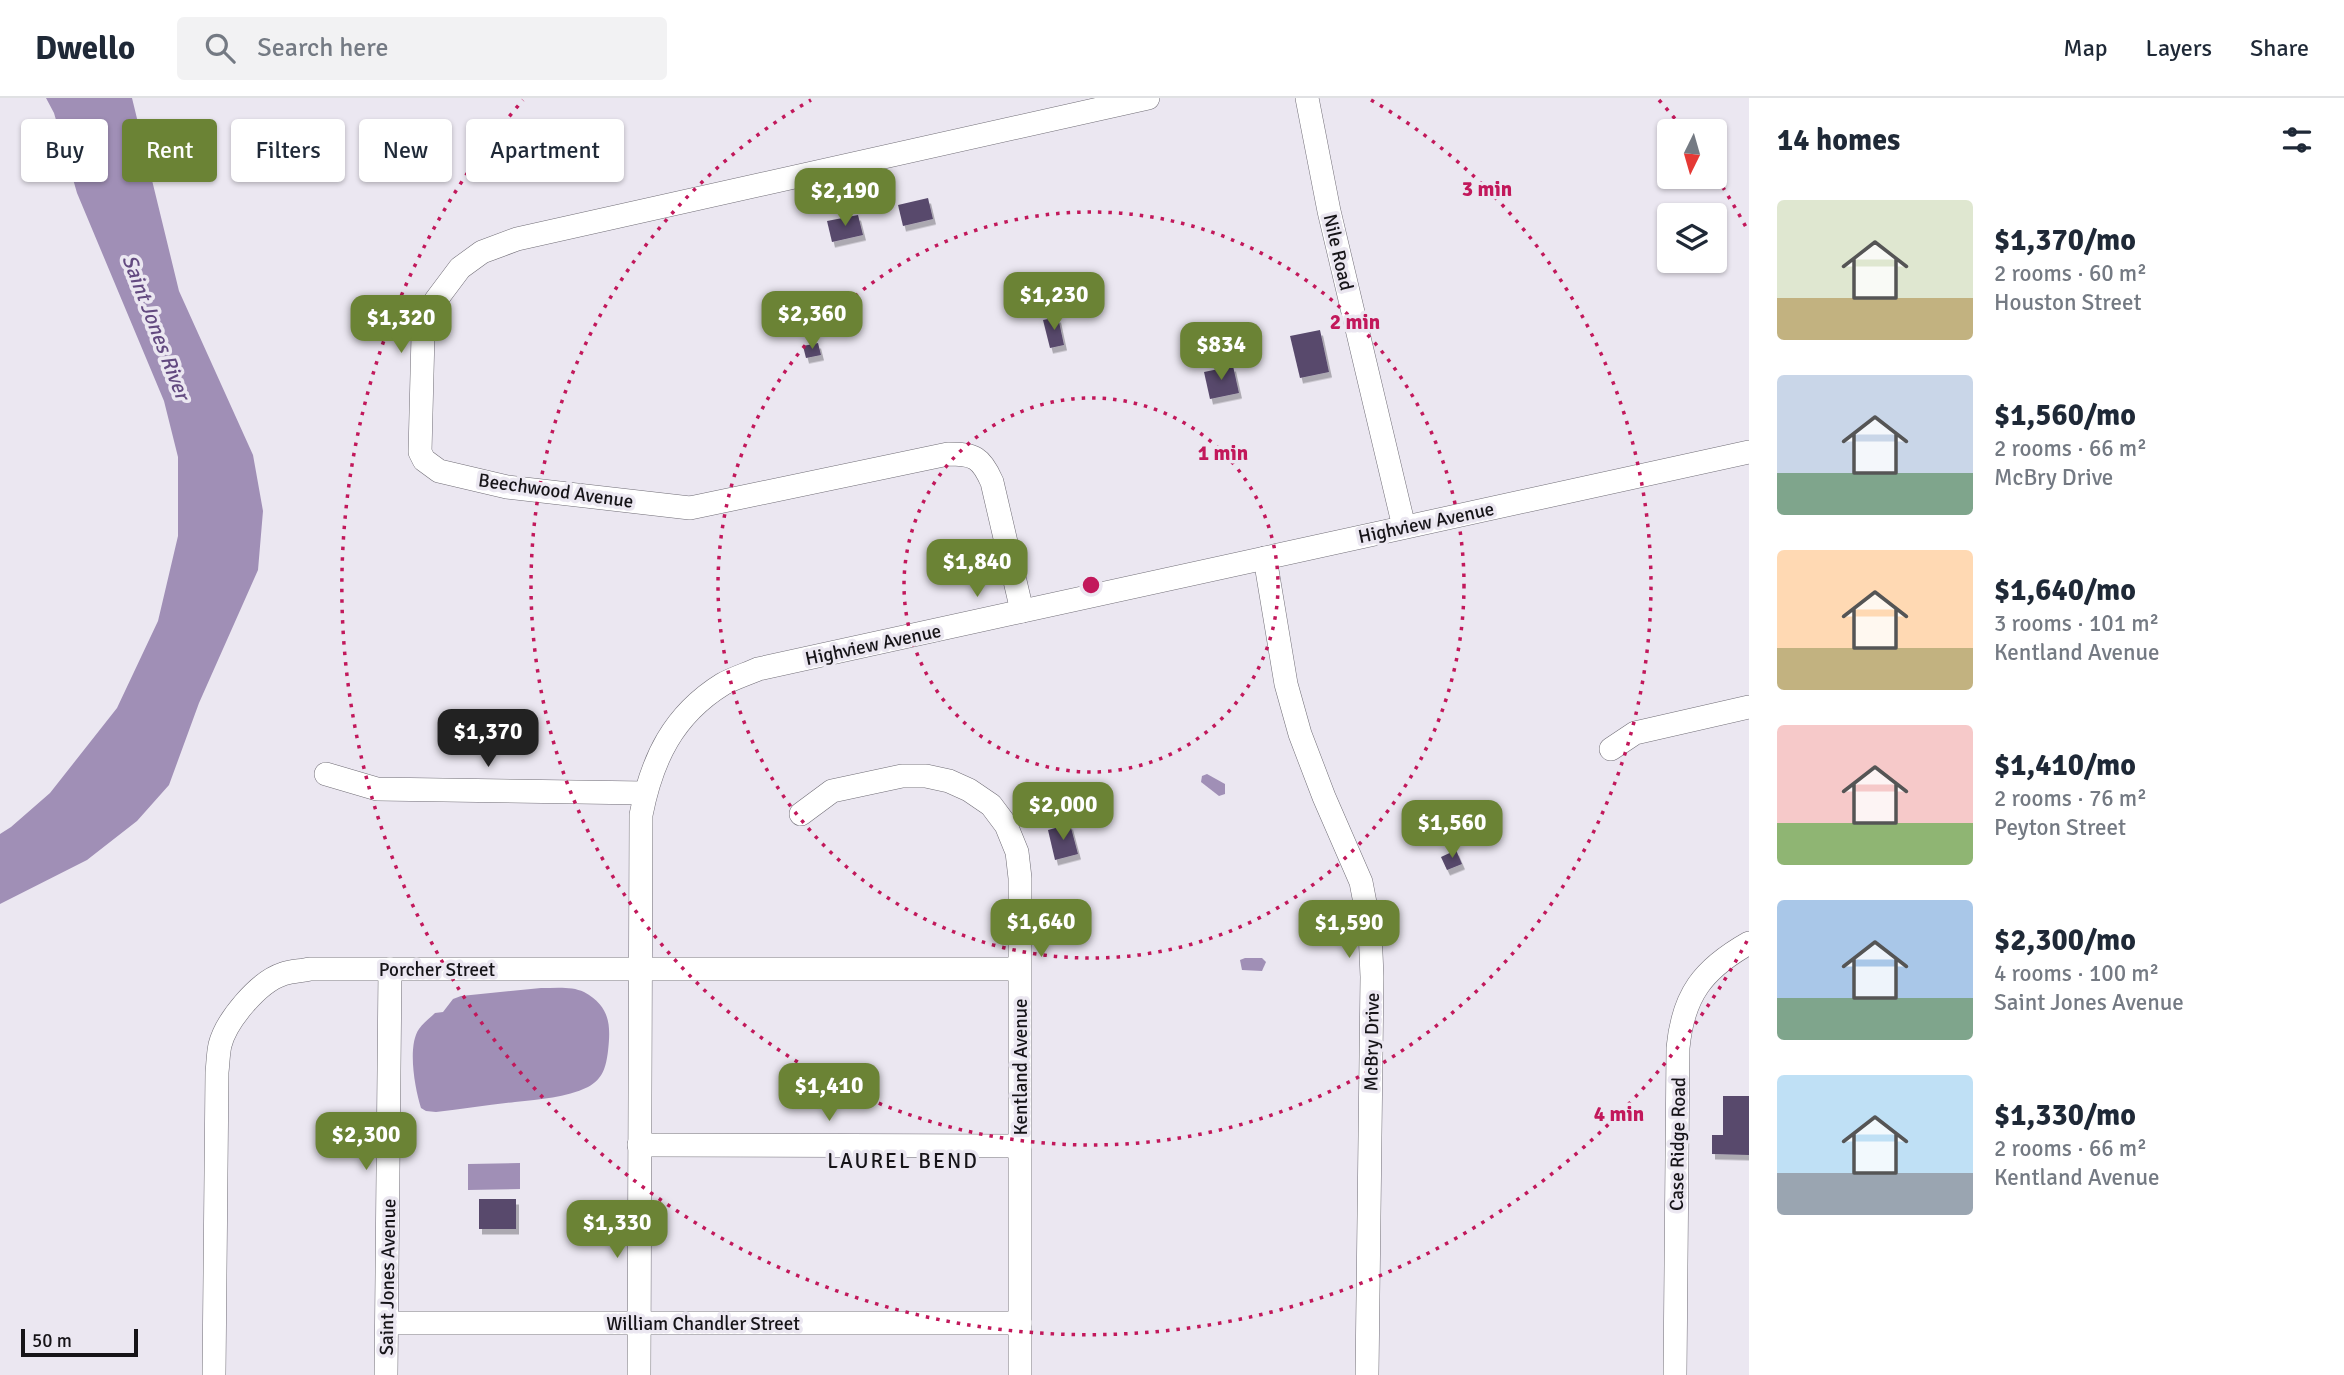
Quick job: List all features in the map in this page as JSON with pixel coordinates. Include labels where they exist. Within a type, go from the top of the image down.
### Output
[{"type":"street","name":"Beechwood Avenue","points":[[1022,611],[992,482],[985,465],[970,454],[948,454],[690,508],[507,487],[439,471],[424,460],[420,452],[423,335],[436,300],[460,268],[482,252],[517,239],[1148,98]]},
{"type":"street","name":"Nile Road","points":[[1307,98],[1329,211],[1404,527]]},
{"type":"street","name":"Highview Avenue","points":[[639,1145],[641,815],[645,793],[664,742],[701,701],[725,683],[758,669],[1749,452]]},
{"type":"street","name":"McBry Drive","points":[[1265,558],[1286,684],[1300,734],[1361,882],[1370,929],[1372,977],[1367,1375]]},
{"type":"street","points":[[1611,749],[1635,733],[1749,706]]},
{"type":"street","points":[[326,774],[377,789],[645,793]]},
{"type":"street","name":"Kentland Avenue","points":[[801,814],[832,791],[902,776],[949,780],[991,805],[1006,825],[1017,852],[1020,878],[1020,1375]]},
{"type":"street","name":"Case Ridge Road","points":[[1675,1375],[1680,1025],[1690,997],[1702,977],[1727,956],[1749,943]]},
{"type":"street","name":"Porcher Street","points":[[214,1375],[217,1072],[220,1043],[233,1019],[248,1000],[265,984],[282,974],[310,969],[1019,969]]},
{"type":"street","name":"Saint Jones Avenue","points":[[386,1375],[390,970]]},
{"type":"street","points":[[639,1375],[639,1145],[1020,1146]]},
{"type":"street","name":"William Chandler Street","points":[[387,1324],[1020,1323]]},
{"type":"water","name":"Saint Jones River","points":[[46,98],[132,98],[137,119],[122,119],[122,182],[152,182],[179,291],[253,455],[263,511],[258,570],[199,703],[169,785],[137,821],[87,860],[0,904],[0,834],[50,793],[117,708],[158,621],[178,536],[178,457],[164,401],[74,182],[108,182],[108,119],[56,119]]},
{"type":"water","points":[[1207,774],[1225,784],[1225,794],[1219,796],[1201,782],[1202,776]]},
{"type":"water","points":[[1262,958],[1266,962],[1262,971],[1242,970],[1240,960]]},
{"type":"water","points":[[541,988],[579,990],[593,997],[604,1010],[609,1025],[609,1042],[605,1067],[597,1080],[579,1091],[553,1098],[436,1112],[421,1108],[415,1079],[413,1046],[419,1029],[435,1013],[443,1012],[453,999],[461,996]]},
{"type":"water","points":[[520,1163],[520,1189],[468,1190],[468,1164]]},
{"type":"building","points":[[928,198],[933,219],[903,226],[898,205]]},
{"type":"building","points":[[858,215],[863,235],[832,242],[827,221]]},
{"type":"building","points":[[1058,317],[1064,345],[1050,348],[1043,320]]},
{"type":"building","points":[[1320,330],[1329,372],[1300,378],[1290,336]]},
{"type":"building","points":[[818,343],[821,355],[806,358],[803,346]]},
{"type":"building","points":[[1233,366],[1239,393],[1210,399],[1204,372]]},
{"type":"building","points":[[1070,824],[1078,854],[1055,860],[1048,830]]},
{"type":"building","points":[[1456,850],[1462,864],[1447,870],[1441,857]]},
{"type":"building","points":[[1723,1096],[1749,1096],[1749,1155],[1712,1154],[1712,1135],[1723,1135]]},
{"type":"building","points":[[479,1199],[516,1199],[516,1229],[479,1229]]},
{"type":"district","name":"LAUREL BEND","points":[[903,1161]]}]
